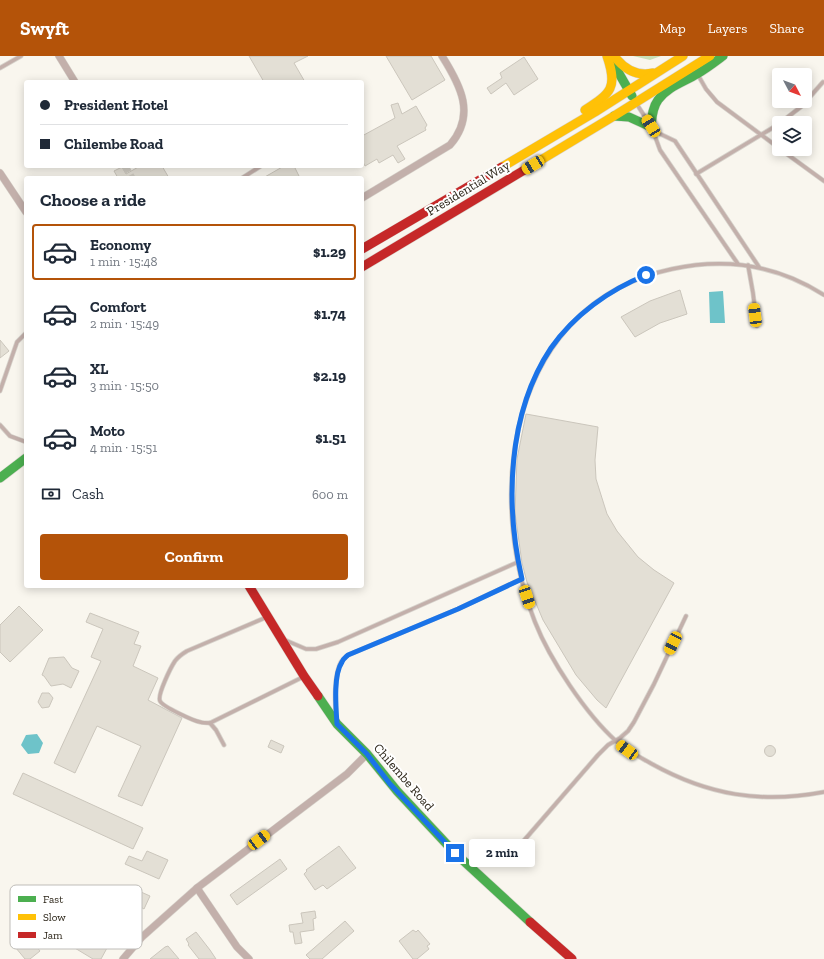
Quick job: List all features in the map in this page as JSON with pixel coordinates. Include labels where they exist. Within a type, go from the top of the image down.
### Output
[{"type":"main road","points":[[608,56],[636,102]]},
{"type":"main road","points":[[508,164],[542,136],[583,112],[607,94],[611,88],[613,76],[608,56]]},
{"type":"main road","points":[[614,56],[621,65],[637,74],[651,74],[664,68]]},
{"type":"main road","name":"Presidential Way","points":[[364,248],[595,112],[683,56]]},
{"type":"main road","name":"Presidential Way","points":[[364,266],[614,116],[710,56]]},
{"type":"main road","points":[[614,116],[629,118],[653,129],[655,104],[662,96],[672,88],[697,74],[723,56]]},
{"type":"main road","points":[[0,478],[24,460]]},
{"type":"main road","points":[[0,478],[24,467]]},
{"type":"main road","name":"Chilembe Road","points":[[250,588],[280,639],[337,724],[367,754],[393,786],[455,853],[537,929],[572,959]]},
{"type":"street","points":[[59,56],[74,80]]},
{"type":"street","points":[[364,197],[450,145],[457,137],[465,115],[464,102],[462,92],[445,57]]},
{"type":"street","points":[[0,173],[24,209]]},
{"type":"street","points":[[142,937],[197,888],[347,774],[367,754]]},
{"type":"street","points":[[197,888],[237,947],[249,959]]},
{"type":"street","points":[[123,959],[132,949]]},
{"type":"lane","points":[[0,68],[21,56]]},
{"type":"lane","points":[[697,74],[706,89],[717,102],[772,143]]},
{"type":"lane","points":[[788,116],[802,106],[824,82]]},
{"type":"lane","points":[[636,102],[653,129],[660,150],[738,264]]},
{"type":"lane","points":[[696,174],[772,127]]},
{"type":"lane","points":[[653,129],[675,141],[759,267]]},
{"type":"lane","points":[[790,156],[824,181]]},
{"type":"lane","points":[[245,176],[258,168]]},
{"type":"lane","points":[[824,295],[786,275],[759,267],[738,264],[686,266],[658,272],[633,281],[609,294],[588,309],[574,322],[552,347],[538,371],[519,425],[511,493],[513,531],[518,562],[535,621],[550,654],[581,701],[615,740],[627,750],[661,769],[725,793],[742,796],[770,797],[806,795],[824,792]]},
{"type":"lane","points":[[748,265],[757,326]]},
{"type":"lane","points":[[0,391],[17,342],[24,335]]},
{"type":"lane","points":[[0,425],[10,436],[24,441]]},
{"type":"lane","points":[[280,639],[306,649],[316,649],[338,642],[518,562]]},
{"type":"lane","points":[[337,724],[335,698],[338,672],[341,662],[348,655],[458,609],[522,579]]},
{"type":"lane","points":[[514,852],[593,760],[608,745],[628,731],[654,684],[686,616]]},
{"type":"lane","points":[[268,617],[187,651],[180,656],[174,662],[159,696],[159,700],[165,706],[200,722],[210,723],[304,676]]},
{"type":"lane","points":[[210,723],[216,730],[224,745]]},
{"type":"green space","points":[[633,56],[661,56],[650,60]]},
{"type":"water","points":[[723,291],[725,323],[710,323],[709,292]]},
{"type":"water","points":[[37,734],[43,743],[39,753],[28,754],[21,745],[26,735]]},
{"type":"building","points":[[249,56],[308,56],[294,63],[304,80],[263,80]]},
{"type":"building","points":[[386,56],[431,56],[445,80],[412,100]]},
{"type":"building","points":[[524,57],[538,79],[514,95],[506,83],[491,94],[487,88],[502,78],[500,73]]},
{"type":"building","points":[[398,103],[402,114],[416,106],[427,125],[425,128],[426,130],[397,146],[405,159],[398,163],[393,155],[379,163],[377,159],[365,166],[364,135],[395,118],[391,105]]},
{"type":"building","points":[[123,168],[126,174],[136,168],[163,168],[168,176],[117,176],[114,171]]},
{"type":"building","points":[[280,168],[295,168],[299,176],[266,176]]},
{"type":"building","points":[[680,290],[687,314],[660,323],[635,337],[621,317],[650,301]]},
{"type":"building","points":[[0,340],[9,351],[0,358]]},
{"type":"building","points":[[526,414],[598,427],[595,460],[596,479],[607,514],[617,531],[638,557],[674,583],[606,708],[597,700],[576,675],[543,620],[527,582],[522,563],[515,513],[517,459]]},
{"type":"building","points":[[19,606],[43,630],[10,662],[0,652],[0,625]]},
{"type":"building","points":[[90,613],[139,632],[134,644],[141,646],[133,666],[158,678],[148,700],[182,718],[142,806],[118,796],[141,746],[97,726],[75,773],[54,763],[101,661],[91,657],[103,629],[86,622]]},
{"type":"building","points":[[64,657],[72,668],[79,671],[71,688],[63,684],[51,686],[42,675],[49,658]]},
{"type":"building","points":[[42,693],[49,693],[53,698],[49,707],[42,708],[38,702]]},
{"type":"building","points":[[271,740],[284,746],[281,753],[268,747]]},
{"type":"building","points":[[768,746],[772,746],[774,747],[774,755],[768,756],[765,753],[765,749]]},
{"type":"building","points":[[23,773],[143,828],[133,849],[13,794]]},
{"type":"building","points":[[339,846],[356,868],[327,889],[323,885],[315,890],[304,874],[307,871],[306,870]]},
{"type":"building","points":[[147,851],[168,860],[159,879],[125,864],[129,856],[142,861]]},
{"type":"building","points":[[280,859],[287,869],[237,905],[230,895]]},
{"type":"building","points":[[142,892],[150,896],[144,909],[142,908]]},
{"type":"building","points":[[315,911],[316,918],[313,919],[314,930],[300,932],[302,943],[295,944],[293,932],[290,932],[289,925],[303,923],[301,913]]},
{"type":"building","points":[[345,921],[354,931],[322,959],[310,959],[306,955]]},
{"type":"building","points":[[413,930],[416,932],[418,930],[430,944],[427,946],[429,949],[417,959],[413,959],[399,941]]},
{"type":"building","points":[[196,932],[216,959],[199,959],[188,945],[189,944],[186,939]]},
{"type":"building","points":[[168,946],[179,959],[150,959],[165,947]]},
{"type":"building","points":[[17,949],[38,949],[40,951],[30,959],[25,959]]},
{"type":"building","points":[[76,949],[106,949],[101,959],[93,959]]},
{"type":"tunnel","points":[[126,168],[131,176]]},
{"type":"traffic: fast","points":[[614,116],[629,117],[651,127],[655,106],[662,95],[671,88],[704,70],[723,56]]},
{"type":"traffic: fast","points":[[613,63],[632,96]]},
{"type":"traffic: fast","points":[[0,478],[24,460]]},
{"type":"traffic: fast","points":[[318,696],[337,724],[367,754],[397,791],[455,853],[530,922]]},
{"type":"traffic: slow","points":[[585,110],[601,99],[610,89],[612,76],[607,56]]},
{"type":"traffic: slow","points":[[614,56],[622,65],[631,71],[641,74],[653,73]]},
{"type":"traffic: slow","points":[[502,167],[595,112],[683,56]]},
{"type":"traffic: slow","points":[[526,169],[710,56]]},
{"type":"traffic: jam","points":[[364,248],[502,167]]},
{"type":"traffic: jam","points":[[364,266],[526,169]]},
{"type":"traffic: jam","points":[[250,588],[304,676],[318,696]]},
{"type":"traffic: jam","points":[[530,922],[572,959]]},
{"type":"route","points":[[455,853],[390,784],[367,754],[337,724],[335,698],[338,672],[341,662],[348,655],[458,609],[522,579],[515,550],[511,493],[514,457],[519,425],[532,385],[538,371],[552,347],[577,318],[609,294],[646,275]]}]
